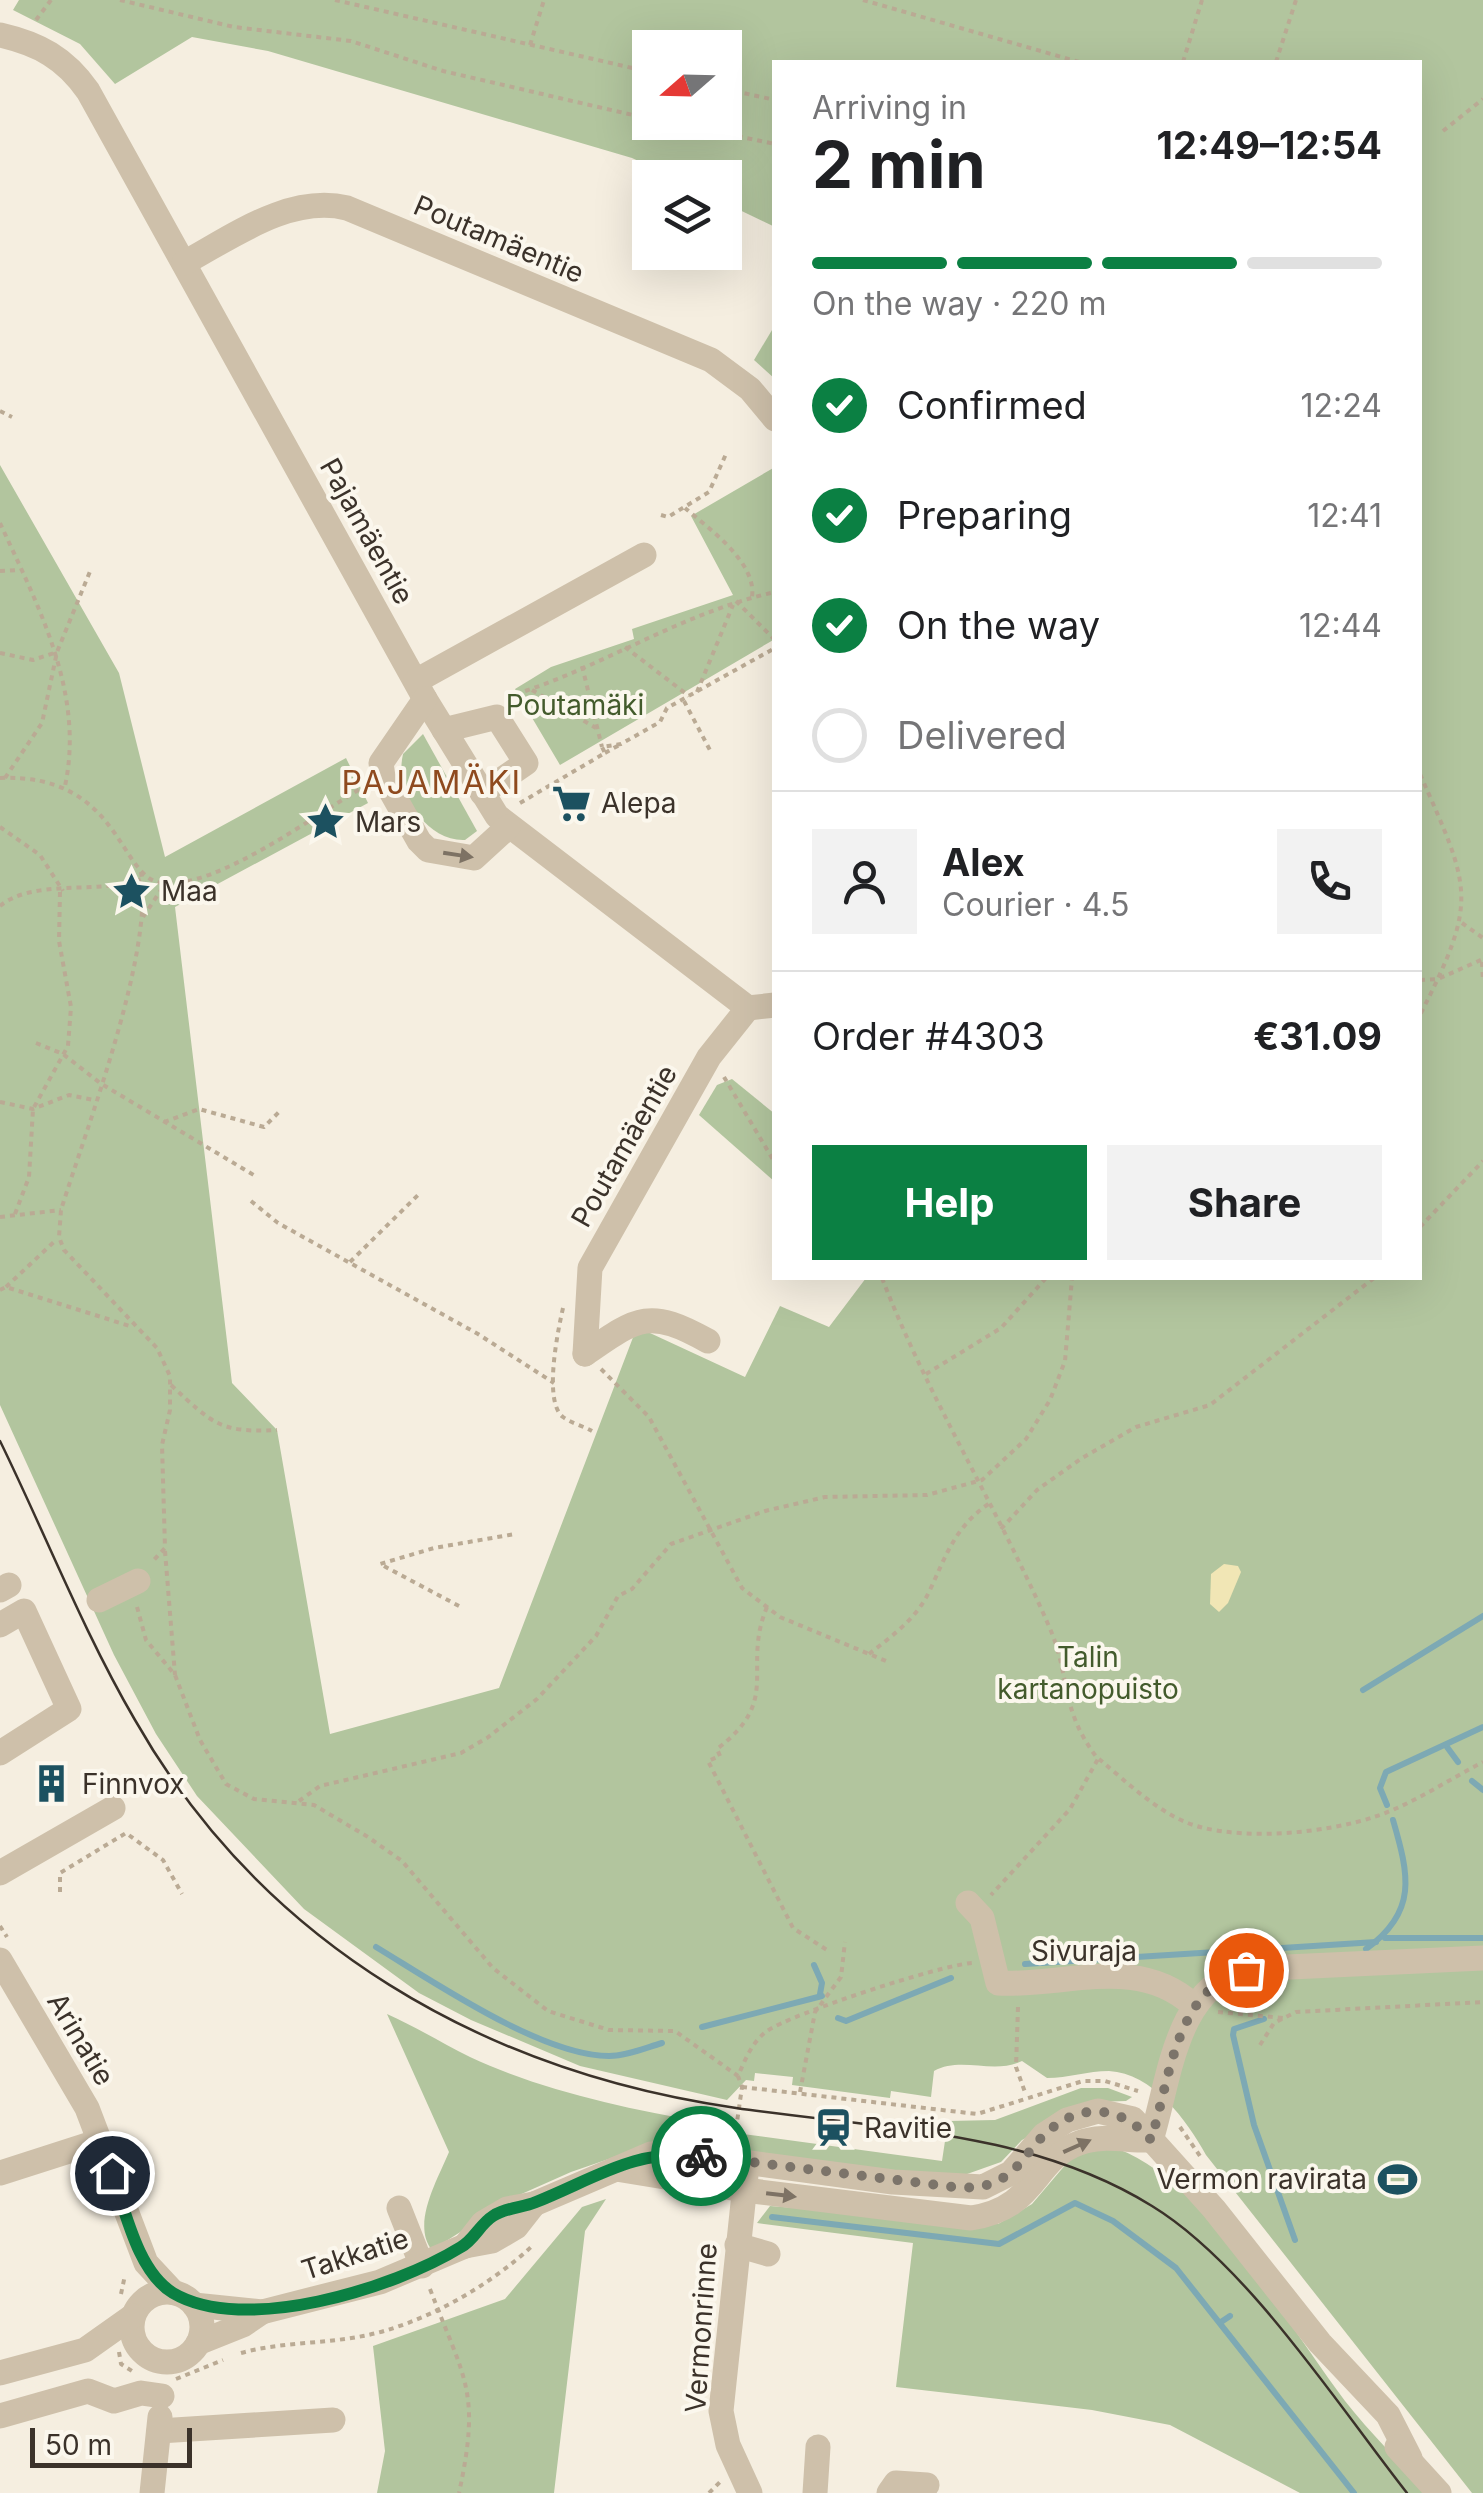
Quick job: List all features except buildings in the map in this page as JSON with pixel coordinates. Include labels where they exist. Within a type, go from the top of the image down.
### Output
[{"type":"street","name":"Pajamäentie","points":[[0,35],[36,46],[72,68],[420,690],[478,786],[748,1008]]},
{"type":"street","name":"Poutamäentie","points":[[184,264],[292,208],[320,203],[346,208],[710,360],[750,390],[772,415]]},
{"type":"street","points":[[513,816],[480,856],[428,850],[390,788],[384,756],[420,690],[644,555]]},
{"type":"street","points":[[444,730],[497,717],[526,763],[478,786]]},
{"type":"street","points":[[748,1008],[772,1006]]},
{"type":"street","name":"Poutamäentie","points":[[585,1354],[590,1268],[709,1057],[748,1008]]},
{"type":"street","points":[[585,1354],[643,1319],[677,1323],[708,1341]]},
{"type":"street","points":[[99,1600],[138,1581]]},
{"type":"street","points":[[0,1625],[24,1611],[69,1709],[0,1752]]},
{"type":"street","points":[[0,1873],[113,1808]]},
{"type":"street","name":"Sivuraja","points":[[968,1903],[982,1918],[998,1983],[1131,1975],[1165,1984],[1193,2007]]},
{"type":"street","points":[[1151,2140],[1193,2007],[1214,1982],[1246,1970],[1483,1958]]},
{"type":"street","name":"Arinatie","points":[[0,1960],[88,2108],[146,2263],[183,2299]]},
{"type":"street","points":[[616,2169],[655,2154],[962,2188],[998,2181],[1024,2160],[1044,2136],[1082,2114],[1115,2112],[1133,2119],[1192,2182],[1320,2343],[1348,2392],[1376,2427],[1410,2458],[1439,2493]]},
{"type":"street","points":[[616,2169],[744,2190],[971,2218],[1007,2209],[1020,2200],[1051,2163],[1076,2143],[1108,2138],[1151,2140]]},
{"type":"street","points":[[0,2172],[100,2141]]},
{"type":"street","name":"Vermonrinne","points":[[744,2491],[721,2411],[747,2163]]},
{"type":"street","name":"Takkatie","points":[[198,2343],[243,2325],[262,2312],[380,2282],[504,2234],[516,2227],[534,2204],[616,2169]]},
{"type":"street","points":[[398,2208],[422,2266]]},
{"type":"street","points":[[737,2244],[768,2254]]},
{"type":"street","name":"Arinatie","points":[[140,2308],[146,2263]]},
{"type":"street","points":[[0,2416],[88,2391],[114,2401],[142,2394],[198,2343],[202,2323],[183,2299],[140,2308],[85,2350]]},
{"type":"street","name":"Takkatie","points":[[183,2299],[262,2312]]},
{"type":"street","points":[[140,2308],[133,2336],[162,2379],[152,2493]]},
{"type":"street","points":[[0,2373],[85,2350],[138,2348]]},
{"type":"street","points":[[159,2430],[333,2420]]},
{"type":"street","points":[[816,2493],[818,2448]]},
{"type":"street","points":[[889,2493],[896,2483],[928,2485]]},
{"type":"path","points":[[36,21],[51,0]]},
{"type":"path","points":[[120,0],[234,27],[352,41],[443,71],[632,114]]},
{"type":"path","points":[[335,0],[632,68]]},
{"type":"path","points":[[530,45],[544,0]]},
{"type":"path","points":[[863,0],[1072,60]]},
{"type":"path","points":[[1184,60],[1202,0]]},
{"type":"path","points":[[1277,60],[1296,0]]},
{"type":"path","points":[[742,93],[772,99]]},
{"type":"path","points":[[1443,131],[1483,99]]},
{"type":"path","points":[[742,137],[772,143]]},
{"type":"path","points":[[0,411],[12,417]]},
{"type":"path","points":[[660,515],[668,517],[710,492],[726,454]]},
{"type":"path","points":[[685,508],[741,564],[750,579],[752,598]]},
{"type":"path","points":[[0,523],[58,652],[72,751],[65,786]]},
{"type":"path","points":[[3,778],[42,723],[58,652],[92,569]]},
{"type":"path","points":[[0,571],[21,570]]},
{"type":"path","points":[[500,698],[532,690],[624,646],[736,601],[772,593]]},
{"type":"path","points":[[736,601],[772,637]]},
{"type":"path","points":[[697,692],[736,601]]},
{"type":"path","points":[[624,646],[686,698],[712,754]]},
{"type":"path","points":[[513,816],[603,750],[660,722],[662,712],[772,650]]},
{"type":"path","points":[[0,653],[33,660],[58,652]]},
{"type":"path","points":[[582,666],[603,750]]},
{"type":"path","points":[[532,690],[598,729]]},
{"type":"path","points":[[3,778],[49,780],[65,786],[93,805],[116,829],[141,872],[152,881],[165,884],[222,869],[390,788],[478,786]]},
{"type":"path","points":[[1422,778],[1450,838],[1464,894],[1462,923],[1422,1011]]},
{"type":"path","points":[[0,827],[40,855],[62,891],[60,941],[71,1007],[68,1046],[33,1109],[29,1177],[15,1214]]},
{"type":"path","points":[[141,872],[143,916],[100,1083],[61,1210],[59,1237],[82,1272],[157,1348],[171,1385],[200,1411],[234,1432],[277,1430]]},
{"type":"path","points":[[0,906],[29,890],[122,887],[142,880]]},
{"type":"path","points":[[143,916],[165,884]]},
{"type":"path","points":[[1462,923],[1483,938]]},
{"type":"path","points":[[1422,980],[1438,979],[1483,959],[1483,982]]},
{"type":"path","points":[[36,1043],[63,1054],[100,1083],[258,1176]]},
{"type":"path","points":[[723,1076],[772,1159]]},
{"type":"path","points":[[0,1102],[33,1109],[68,1095],[94,1100]]},
{"type":"path","points":[[164,1122],[198,1110],[264,1127],[280,1110]]},
{"type":"path","points":[[1422,1226],[1483,1161]]},
{"type":"path","points":[[350,1262],[422,1192]]},
{"type":"path","points":[[251,1201],[278,1222],[478,1334],[554,1383]]},
{"type":"path","points":[[0,1217],[61,1210]]},
{"type":"path","points":[[3,1288],[59,1237]]},
{"type":"path","points":[[883,1280],[924,1375],[982,1480],[1000,1530],[1050,1629],[1069,1714],[1098,1759],[1154,1804],[1198,1826],[1234,1831],[1298,1830],[1371,1818],[1483,1762]]},
{"type":"path","points":[[924,1375],[1001,1328],[1044,1280]]},
{"type":"path","points":[[299,1801],[320,1786],[461,1753],[488,1738],[549,1687],[596,1636],[618,1596],[632,1589],[670,1544],[709,1529],[825,1497],[927,1495],[982,1480],[1026,1439],[1050,1400],[1065,1361],[1072,1280]]},
{"type":"path","points":[[1000,1530],[1036,1490],[1082,1458],[1136,1427],[1210,1404],[1371,1280]]},
{"type":"path","points":[[3,1288],[138,1329]]},
{"type":"path","points":[[585,1354],[649,1417],[742,1588],[780,1617],[886,1661]]},
{"type":"path","points":[[171,1385],[162,1445],[175,1676],[200,1740],[226,1784],[254,1799],[299,1801],[368,1836],[402,1861],[493,1968],[548,2011],[610,2030],[675,2030],[738,2076],[742,2087],[736,2129],[719,2137]]},
{"type":"path","points":[[869,1654],[904,1626],[928,1594],[941,1559],[966,1519],[990,1503]]},
{"type":"path","points":[[459,1606],[380,1564],[434,1548],[515,1534]]},
{"type":"path","points":[[165,1548],[138,1581],[137,1606],[146,1640],[175,1676]]},
{"type":"path","points":[[767,1607],[757,1630],[757,1702],[738,1733],[717,1749],[720,1756],[708,1761],[793,1928],[827,1950]]},
{"type":"path","points":[[994,1892],[1070,1809],[1098,1759]]},
{"type":"path","points":[[60,1892],[60,1872],[126,1833],[163,1860],[182,1894]]},
{"type":"path","points":[[800,2094],[815,2012],[841,1978],[845,1942]]},
{"type":"path","points":[[738,2076],[760,2036],[780,2023],[952,1964],[992,1962]]},
{"type":"path","points":[[1014,1982],[1016,2067],[1026,2096]]},
{"type":"path","points":[[1260,2045],[1274,2023],[1296,2012],[1483,2002]]},
{"type":"path","points":[[1193,2007],[1283,2018]]},
{"type":"path","points":[[742,2087],[977,2114],[1083,2081],[1105,2081],[1141,2092],[1160,2110]]},
{"type":"path","points":[[162,2379],[184,2378],[246,2352],[382,2332],[437,2308],[518,2259],[539,2234]]},
{"type":"path","points":[[422,2266],[466,2376],[471,2400],[472,2435],[458,2493]]},
{"type":"green space","name":"Talin kartanopuisto","points":[[19,0],[1483,0],[1483,2493],[1472,2493],[1206,2155],[1189,2127],[1154,2089],[1140,2080],[1109,2071],[1047,2078],[1022,2061],[1000,2066],[955,2065],[934,2071],[931,2097],[891,2091],[890,2098],[792,2085],[793,2077],[755,2073],[754,2081],[746,2080],[727,2100],[580,2066],[471,2020],[419,1993],[304,1909],[197,1796],[156,1734],[114,1655],[0,1405],[0,465],[119,673],[165,857],[346,758],[368,803],[175,907],[232,1383],[277,1430],[330,1734],[499,1688],[637,1327],[745,1377],[780,1306],[829,1327],[864,1280],[1422,1280],[1422,60],[772,60],[772,226],[742,211],[742,160],[636,160],[268,51],[192,37],[115,84],[80,44],[13,10]]},
{"type":"green space","points":[[772,330],[772,376],[754,360]]},
{"type":"green space","name":"Poutamäki","points":[[772,469],[772,641],[560,765],[515,689],[551,667],[634,639],[632,629],[733,595],[691,516]]},
{"type":"green space","points":[[423,734],[477,831],[465,840],[438,833],[416,812],[408,798],[401,768],[403,754]]},
{"type":"green space","points":[[732,1079],[772,1112],[772,1179],[699,1115],[717,1085]]},
{"type":"green space","points":[[387,2014],[470,2057],[526,2080],[702,2122],[699,2148],[629,2152],[571,2172],[517,2196],[432,2250],[426,2239],[425,2215],[449,2152]]},
{"type":"green space","points":[[1081,2088],[1108,2088],[1132,2097],[1126,2101],[1095,2102],[1022,2140],[1001,2162],[953,2179],[741,2153],[743,2134],[942,2161],[948,2121],[995,2120]]},
{"type":"green space","points":[[1118,2149],[1150,2166],[1213,2223],[1272,2297],[1345,2401],[1425,2493],[1300,2493],[1170,2425],[1092,2410],[896,2387],[913,2243],[757,2223],[770,2206],[998,2224],[1032,2204],[1072,2157],[1081,2152]]},
{"type":"green space","points":[[606,2199],[585,2231],[554,2493],[377,2493],[385,2451],[373,2346],[505,2299],[582,2207]]},
{"type":"sand","points":[[1224,1564],[1238,1566],[1241,1572],[1228,1603],[1219,1612],[1210,1604],[1211,1574]]},
{"type":"waterway","points":[[1363,1690],[1483,1616]]},
{"type":"waterway","points":[[1387,1805],[1380,1788],[1386,1772],[1483,1727]]},
{"type":"waterway","points":[[1447,1747],[1458,1762]]},
{"type":"waterway","points":[[1472,1781],[1483,1790]]},
{"type":"waterway","points":[[1366,1949],[1383,1935],[1402,1906],[1405,1875],[1393,1820]]},
{"type":"waterway","points":[[1385,1938],[1483,1938]]},
{"type":"waterway","points":[[1025,1964],[1376,1942]]},
{"type":"waterway","points":[[376,1947],[489,2015],[552,2044],[609,2056],[662,2043]]},
{"type":"waterway","points":[[814,1965],[822,1983],[820,1994]]},
{"type":"waterway","points":[[838,2018],[846,2021],[951,1978]]},
{"type":"waterway","points":[[702,2027],[822,1996]]},
{"type":"waterway","points":[[1264,2019],[1234,2029],[1233,2035],[1254,2125],[1295,2240]]},
{"type":"waterway","points":[[772,2217],[999,2244],[1075,2203],[1113,2221],[1176,2268],[1354,2493]]},
{"type":"waterway","points":[[1221,2322],[1230,2316]]},
{"type":"tram line","points":[[0,1441],[81,1617],[135,1720],[187,1800],[248,1870],[315,1932],[389,1985],[469,2029],[554,2064],[643,2090],[736,2108],[897,2128],[1003,2147],[1055,2161],[1104,2181],[1152,2206],[1222,2263],[1289,2338],[1407,2493]]},
{"type":"way so far","points":[[701,2156],[962,2188],[983,2186],[1011,2173],[1055,2126],[1082,2114],[1115,2112],[1133,2119],[1151,2140],[1193,2005],[1214,1982],[1246,1970]]},
{"type":"place","name":"Alepa","points":[[571,803]]},
{"type":"place","name":"Mars","points":[[325,822]]},
{"type":"place","name":"Maa","points":[[131,891]]},
{"type":"place","name":"Finnvox","points":[[52,1784]]},
{"type":"place","name":"Ravitie","points":[[834,2128]]},
{"type":"place","name":"Vermon ravirata","points":[[1397,2179]]},
{"type":"district","name":"PAJAMÄKI","points":[[432,782]]},
{"type":"route","points":[[112,2173],[146,2263],[172,2292],[194,2305],[262,2312],[339,2294],[410,2271],[465,2246],[483,2224],[507,2209],[534,2204],[575,2183],[651,2154],[701,2156]]}]
